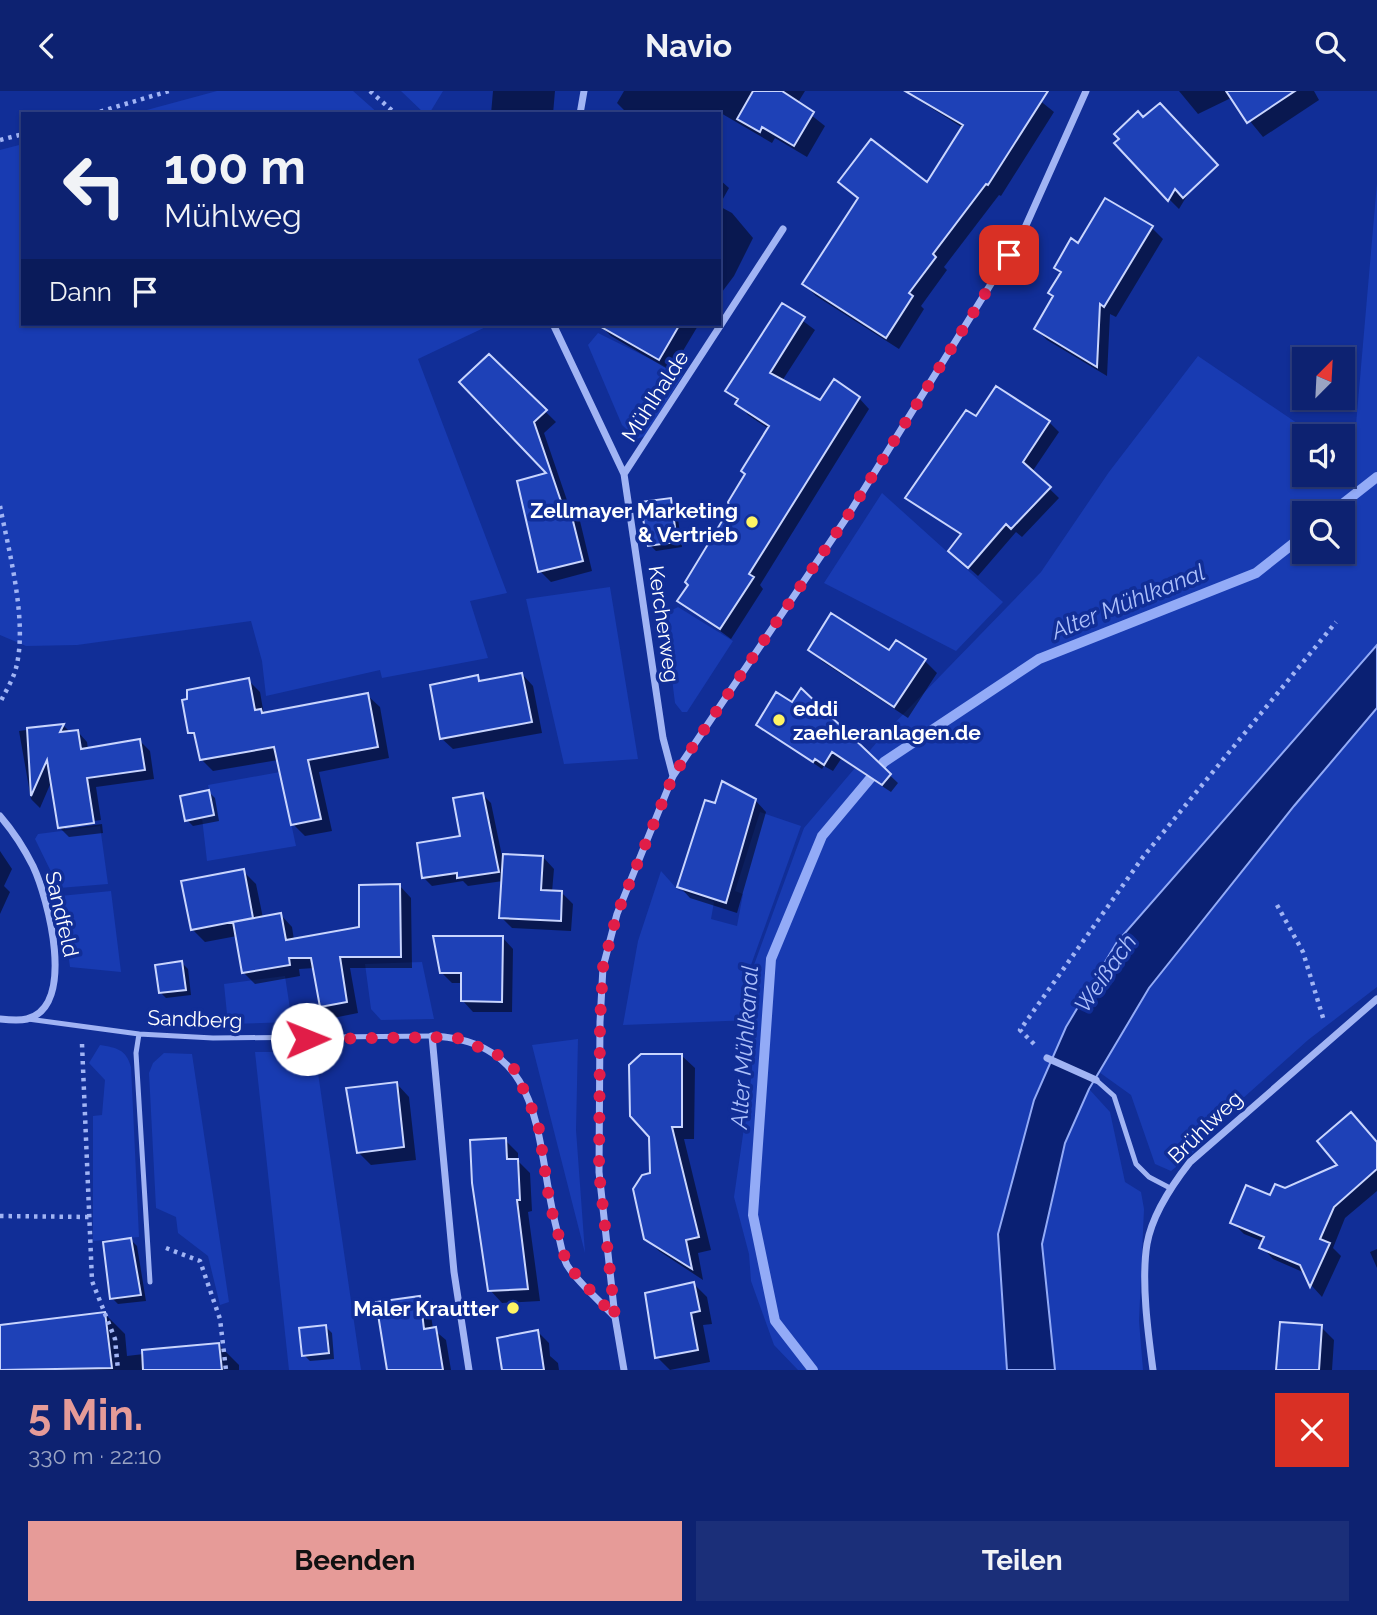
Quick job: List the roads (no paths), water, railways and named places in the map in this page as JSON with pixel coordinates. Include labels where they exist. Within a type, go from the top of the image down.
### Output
[{"type":"street","points":[[580,112],[584,91]]},
{"type":"street","points":[[624,1370],[615,1317],[599,1172],[603,967],[617,914],[673,776],[847,517],[1023,232],[1086,91]]},
{"type":"street","name":"Mühlhalde","points":[[721,325],[783,229]]},
{"type":"street","name":"Kercherweg","points":[[554,326],[624,474],[663,738],[673,776]]},
{"type":"street","name":"Mühlhalde","points":[[624,474],[720,326]]},
{"type":"street","name":"Sandfeld","points":[[0,816],[34,868],[47,911],[57,973],[56,985],[47,1004],[28,1019]]},
{"type":"street","name":"Brühlweg","points":[[1153,1370],[1147,1325],[1147,1243],[1170,1188],[1190,1162],[1329,1038],[1377,999]]},
{"type":"street","name":"Sandberg","points":[[0,1019],[28,1019]]},
{"type":"street","points":[[432,1036],[454,1272],[469,1370]]},
{"type":"street","name":"Sandberg","points":[[432,1036],[455,1037],[478,1045],[500,1056],[515,1070],[538,1123],[550,1205],[567,1265],[615,1317]]},
{"type":"street","points":[[1047,1058],[1096,1080]]},
{"type":"lane","name":"Sandberg","points":[[28,1019],[139,1034],[307,1039],[432,1036]]},
{"type":"lane","points":[[139,1034],[136,1053],[150,1282]]},
{"type":"lane","points":[[1096,1080],[1114,1096],[1136,1164],[1149,1177],[1170,1188]]},
{"type":"water","name":"Weißach","points":[[1377,645],[1377,708],[1294,806],[1149,988],[1089,1089],[1065,1143],[1042,1244],[1055,1370],[1007,1370],[998,1234],[1034,1100],[1066,1027],[1117,942]]},
{"type":"waterway","name":"Alter Mühlkanal","points":[[1346,501],[1377,477]]},
{"type":"waterway","name":"Alter Mühlkanal","points":[[813,1370],[775,1321],[753,1215],[771,959],[822,836],[884,762],[1039,659],[1256,573],[1292,544]]},
{"type":"place","name":"Zellmayer Marketing & Vertrieb","points":[[752,522]]},
{"type":"place","name":"eddi zaehleranlagen.de","points":[[779,720]]},
{"type":"place","name":"Maler Krautter","points":[[513,1308]]}]
